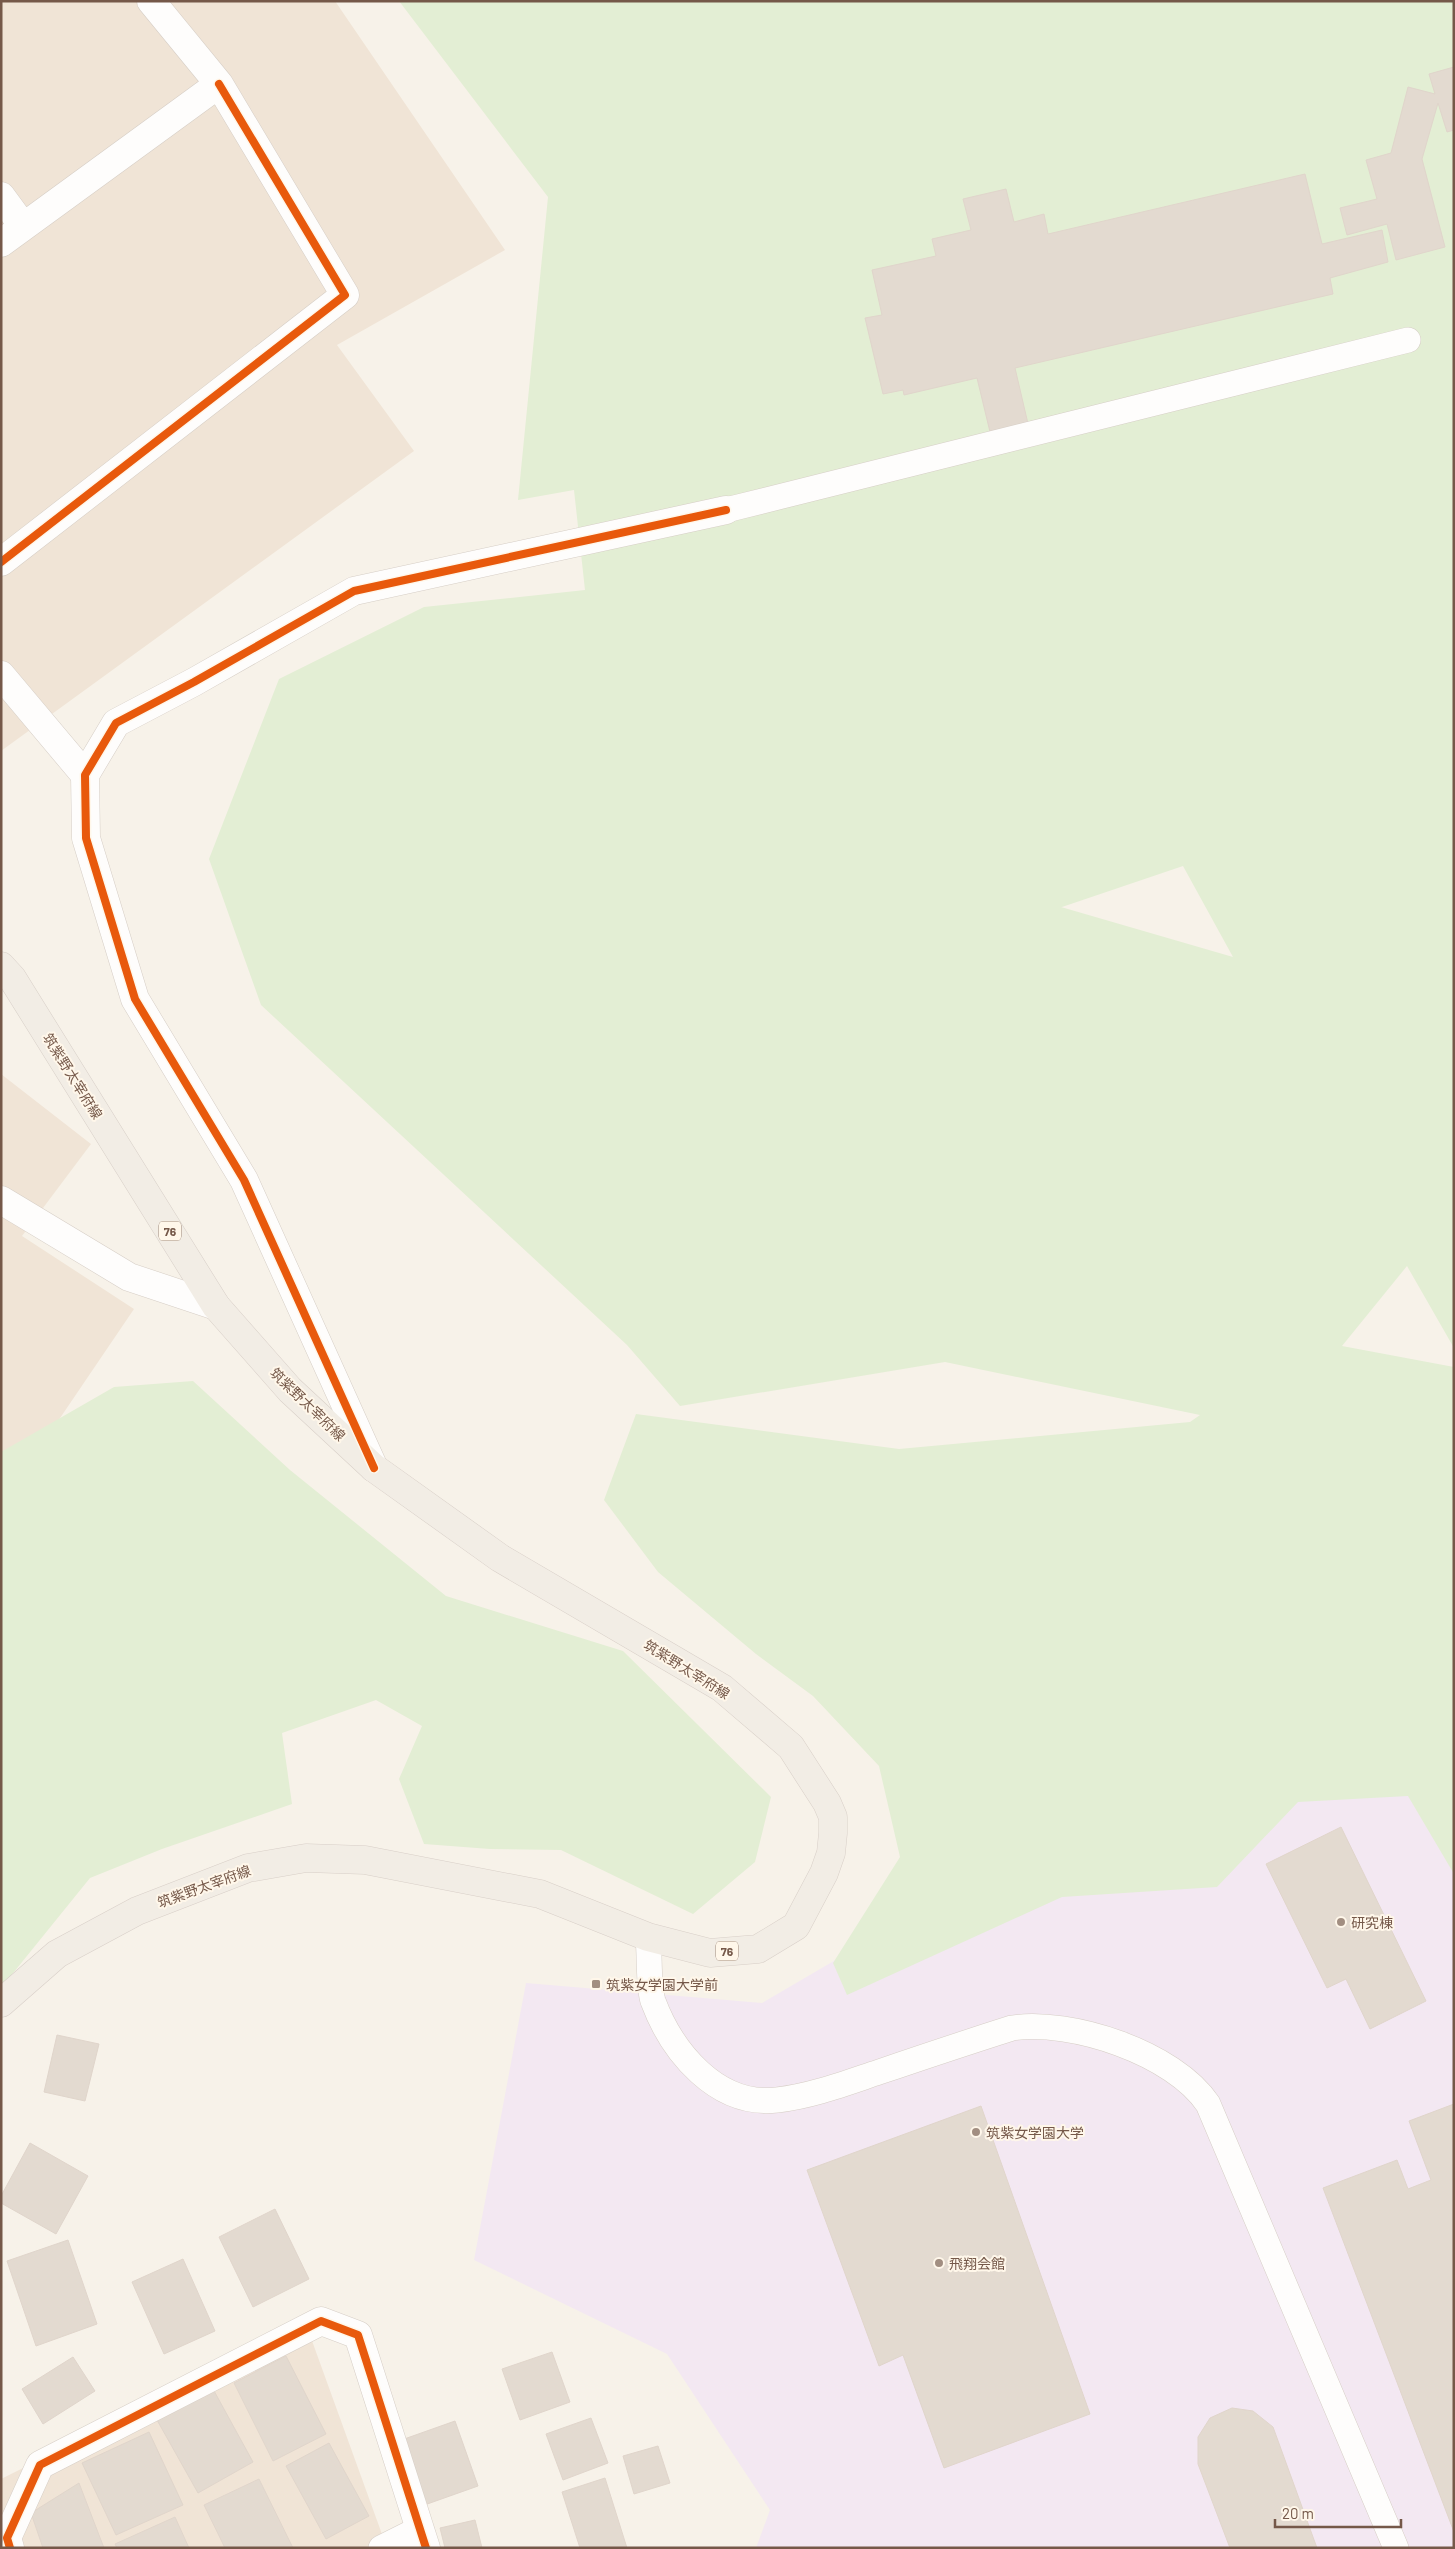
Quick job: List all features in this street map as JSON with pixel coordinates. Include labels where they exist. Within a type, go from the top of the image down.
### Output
[{"type":"main road","name":"筑紫野太宰府線","points":[[1,966],[12,978],[216,1306],[290,1390],[374,1468],[500,1558],[722,1688],[790,1747],[827,1803],[832,1817],[831,1853],[811,1902],[796,1926],[758,1949],[710,1953],[648,1937],[540,1894],[365,1860],[306,1858],[248,1868],[137,1912],[57,1954],[1,2003]]},
{"type":"street","points":[[1,562],[345,295],[219,84],[151,1]]},
{"type":"street","points":[[1,244],[219,84]]},
{"type":"street","points":[[1,196],[23,226]]},
{"type":"street","points":[[374,1468],[244,1180],[136,999],[86,838],[85,775],[116,723],[194,682],[354,591],[726,510]]},
{"type":"street","points":[[1,675],[85,775]]},
{"type":"street","points":[[1,1200],[129,1277],[216,1306]]},
{"type":"street","points":[[10,2548],[7,2538],[40,2465],[322,2321],[358,2334],[422,2538]]},
{"type":"lane","points":[[726,510],[1408,340]]},
{"type":"lane","points":[[648,1937],[652,2000],[672,2038],[697,2071],[712,2083],[730,2092],[754,2099],[776,2100],[812,2094],[1012,2028],[1025,2026],[1060,2028],[1093,2035],[1144,2052],[1191,2084],[1208,2104],[1396,2548]]},
{"type":"lane","points":[[381,2548],[422,2538]]},
{"type":"shaded area","points":[[1,1],[335,1],[505,250],[337,345],[414,451],[1,751]]},
{"type":"shaded area","points":[[1,1074],[91,1144],[22,1236],[134,1309],[18,1480],[1,1488]]},
{"type":"shaded area","name":"筑紫女学園大学","points":[[1454,1633],[1454,2548],[756,2548],[770,2510],[667,2354],[474,2260],[526,1983],[762,2003],[1283,1698]]},
{"type":"shaded area","points":[[307,2327],[387,2548],[1,2548],[1,2479]]},
{"type":"green space","points":[[399,1],[1454,1],[1454,1348],[1407,1266],[1342,1346],[1454,1367],[1454,1874],[1408,1796],[1298,1802],[1217,1887],[1062,1897],[847,1995],[833,1963],[900,1857],[879,1766],[813,1696],[756,1654],[658,1572],[604,1500],[636,1414],[899,1449],[1190,1422],[1200,1415],[945,1362],[680,1406],[627,1345],[261,1005],[209,859],[279,679],[424,607],[585,590],[574,490],[518,500],[548,197]],"holes":[[[1183,866],[1233,957],[1061,907]]]},
{"type":"green space","points":[[193,1381],[290,1470],[446,1596],[623,1651],[771,1797],[755,1862],[693,1914],[561,1850],[490,1849],[424,1844],[399,1779],[422,1726],[376,1700],[282,1733],[292,1804],[162,1849],[90,1878],[1,1988],[1,1452],[114,1387]]},
{"type":"building","points":[[1454,67],[1454,130],[1447,132],[1438,103],[1422,159],[1445,247],[1396,260],[1387,224],[1347,235],[1340,208],[1377,199],[1366,160],[1391,153],[1408,87],[1435,94],[1429,74]]},
{"type":"building","points":[[1305,174],[1322,244],[1382,230],[1388,262],[1330,278],[1333,294],[1015,368],[1029,428],[991,436],[977,378],[904,395],[903,390],[883,394],[865,318],[882,315],[872,270],[936,256],[932,239],[971,230],[963,199],[1006,189],[1014,222],[1044,214],[1048,234]]},
{"type":"building","name":"研究棟","points":[[1341,1827],[1426,2001],[1370,2029],[1346,1979],[1327,1988],[1266,1864]]},
{"type":"building","points":[[57,2035],[99,2044],[85,2101],[44,2092]]},
{"type":"building","points":[[1454,2104],[1454,2532],[1323,2188],[1397,2160],[1408,2189],[1431,2180],[1409,2121]]},
{"type":"building","name":"飛翔会館","points":[[981,2106],[1090,2414],[944,2468],[903,2355],[879,2366],[807,2170]]},
{"type":"building","points":[[30,2143],[88,2176],[56,2234],[1,2203],[1,2196]]},
{"type":"building","points":[[275,2209],[309,2279],[253,2307],[219,2237]]},
{"type":"building","points":[[68,2240],[97,2324],[36,2346],[7,2261]]},
{"type":"building","points":[[183,2259],[215,2331],[164,2354],[132,2282]]},
{"type":"building","points":[[552,2352],[570,2402],[520,2420],[502,2369]]},
{"type":"building","points":[[286,2356],[326,2434],[273,2461],[234,2383]]},
{"type":"building","points":[[73,2357],[95,2391],[43,2424],[22,2389]]},
{"type":"building","points":[[213,2389],[253,2462],[198,2493],[157,2420]]},
{"type":"building","points":[[1232,2408],[1253,2411],[1273,2427],[1317,2548],[1230,2548],[1198,2464],[1198,2437],[1210,2418]]},
{"type":"building","points":[[591,2418],[608,2463],[563,2480],[546,2434]]},
{"type":"building","points":[[455,2421],[478,2486],[416,2508],[393,2443]]},
{"type":"building","points":[[149,2432],[183,2505],[116,2535],[82,2463]]},
{"type":"building","points":[[329,2443],[369,2516],[326,2539],[286,2466]]},
{"type":"building","points":[[658,2446],[670,2483],[634,2494],[623,2456]]},
{"type":"building","points":[[605,2478],[627,2548],[580,2548],[562,2492]]},
{"type":"building","points":[[259,2479],[293,2548],[225,2548],[204,2505]]},
{"type":"building","points":[[79,2483],[104,2548],[43,2548],[31,2513]]},
{"type":"building","points":[[175,2517],[189,2548],[117,2548],[115,2544]]},
{"type":"building","points":[[475,2520],[482,2548],[445,2548],[440,2528]]},
{"type":"cycle path","points":[[1,562],[345,295],[219,84]]},
{"type":"cycle path","points":[[374,1468],[244,1180],[135,999],[86,838],[85,775],[116,723],[194,682],[354,591],[726,510]]},
{"type":"cycle path","points":[[10,2548],[7,2538],[40,2465],[321,2321],[358,2335],[426,2548]]},
{"type":"place","name":"研究棟","points":[[1341,1922]]},
{"type":"place","name":"筑紫女学園大学前","points":[[596,1984]]},
{"type":"place","name":"筑紫女学園大学","points":[[976,2132]]},
{"type":"place","name":"飛翔会館","points":[[939,2263]]}]
